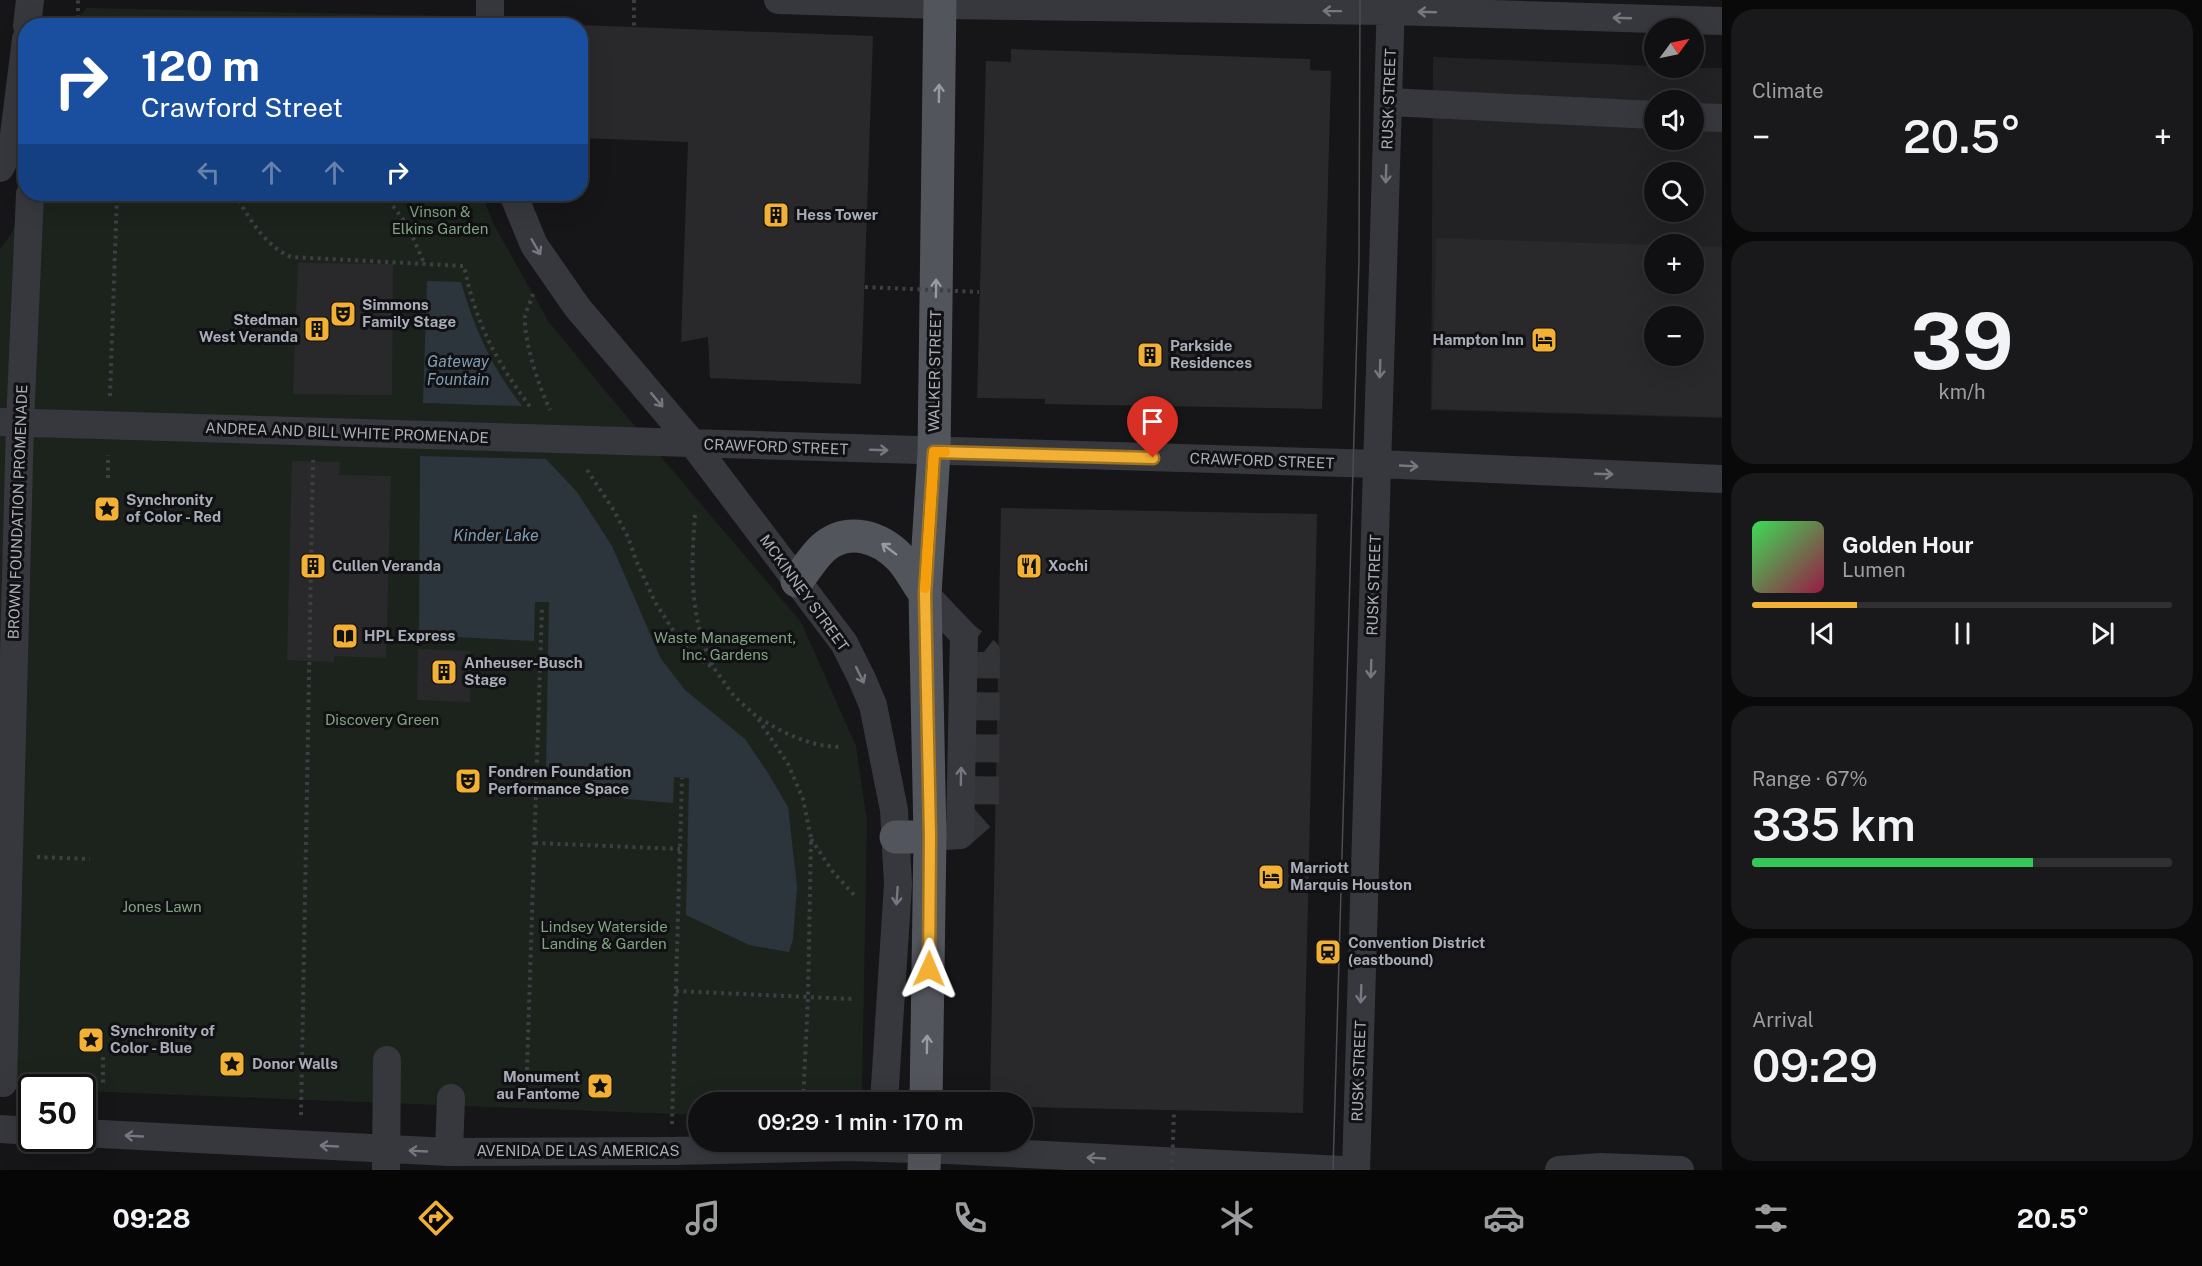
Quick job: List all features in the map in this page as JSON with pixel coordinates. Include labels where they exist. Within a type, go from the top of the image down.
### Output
[{"type":"main road","name":"WALKER STREET","points":[[926,1092],[930,837],[925,594],[934,452],[940,3]]},
{"type":"main road","points":[[797,582],[823,549],[837,540],[852,535],[870,537],[888,546],[903,561],[925,594]]},
{"type":"main road","points":[[896,837],[930,837]]},
{"type":"street","points":[[28,18],[30,0]]},
{"type":"street","points":[[490,0],[490,18]]},
{"type":"street","points":[[778,0],[1391,5],[1722,21]]},
{"type":"street","name":"RUSK STREET","points":[[1356,1170],[1391,5]]},
{"type":"street","points":[[1389,102],[1644,115]]},
{"type":"street","points":[[0,168],[13,143],[18,103]]},
{"type":"street","points":[[1704,117],[1722,118]]},
{"type":"street","points":[[13,143],[18,156]]},
{"type":"street","name":"BROWN FOUNDATION PROMENADE","points":[[3,1083],[9,856],[10,423],[29,201]]},
{"type":"street","name":"MCKINNEY STREET","points":[[516,201],[534,245],[577,307],[694,445],[844,643],[873,705],[894,810],[898,884],[885,1092]]},
{"type":"street","name":"ANDREA AND BILL WHITE PROMENADE","points":[[10,423],[694,445]]},
{"type":"street","name":"CRAWFORD STREET","points":[[694,445],[1378,464],[1722,479]]},
{"type":"street","points":[[387,1059],[387,1160]]},
{"type":"street","points":[[449,1152],[451,1098]]},
{"type":"street","points":[[0,1129],[18,1130]]},
{"type":"street","name":"AVENIDA DE LAS AMERICAS","points":[[96,1135],[300,1145],[387,1160],[449,1152],[672,1151],[847,1147],[882,1153],[1343,1170]]},
{"type":"street","points":[[1559,1170],[1601,1167],[1680,1170]]},
{"type":"path","points":[[78,0],[78,18]]},
{"type":"path","points":[[633,0],[634,28]]},
{"type":"path","points":[[108,478],[117,201]]},
{"type":"path","points":[[239,201],[254,226],[282,253],[291,257],[464,266],[480,324],[495,357],[560,440],[597,482],[628,537],[655,602],[678,638],[694,656],[714,668]]},
{"type":"path","points":[[389,201],[408,226],[424,263]]},
{"type":"path","points":[[543,259],[525,315],[528,338],[546,402],[560,440]]},
{"type":"path","points":[[865,287],[979,292]]},
{"type":"path","points":[[300,1145],[313,432]]},
{"type":"path","points":[[695,515],[692,552],[695,609],[701,639],[714,668],[734,696],[756,716],[796,738],[828,747],[842,747]]},
{"type":"path","points":[[116,516],[126,516]]},
{"type":"path","points":[[526,1100],[542,606]]},
{"type":"path","points":[[756,716],[788,764],[808,818],[810,838],[808,997],[803,1092]]},
{"type":"path","points":[[672,1151],[682,778]]},
{"type":"path","points":[[810,838],[833,872],[855,896]]},
{"type":"path","points":[[535,843],[680,849]]},
{"type":"path","points":[[9,856],[90,859]]},
{"type":"path","points":[[676,991],[852,999]]},
{"type":"path","points":[[103,1057],[103,1087]]},
{"type":"path","points":[[1172,1170],[1174,1111]]},
{"type":"shaded area","points":[[1433,57],[1644,66],[1644,78],[1704,78],[1704,68],[1722,68],[1722,418],[1431,410]]},
{"type":"green space","points":[[87,8],[455,16],[455,18],[78,18]]},
{"type":"green space","name":"Discovery Green","points":[[26,201],[485,201],[493,223],[548,321],[801,622],[856,746],[867,822],[862,1089],[859,1092],[688,1092],[688,1115],[96,1092],[96,1074],[18,1074],[18,1087],[0,1087],[0,249],[10,236]]},
{"type":"water","name":"Gateway Fountain","points":[[427,281],[461,282],[485,347],[511,392],[522,406],[423,403]]},
{"type":"water","name":"Kinder Lake","points":[[420,456],[546,459],[577,492],[612,546],[661,659],[685,690],[745,739],[788,807],[797,887],[793,939],[789,952],[749,945],[686,915],[689,778],[674,777],[673,803],[626,799],[572,772],[546,769],[549,602],[535,602],[534,641],[419,635]]},
{"type":"building","name":"Hess Tower","points":[[588,25],[873,36],[861,384],[710,378],[708,337],[681,342],[688,142],[588,138]]},
{"type":"building","points":[[1011,49],[1310,59],[1310,70],[1331,71],[1322,409],[1045,404],[1045,399],[977,398],[986,61],[1011,62]]},
{"type":"building","name":"Hampton Inn","points":[[1436,238],[1644,245],[1644,294],[1704,294],[1704,246],[1722,247],[1722,417],[1432,409]]},
{"type":"building","points":[[298,263],[393,264],[392,395],[293,394]]},
{"type":"building","points":[[292,461],[340,462],[339,475],[391,476],[386,658],[334,656],[334,662],[287,660]]},
{"type":"building","points":[[1001,508],[1317,514],[1303,1113],[1033,1107],[1033,1092],[990,1092]]},
{"type":"building","name":"Anheuser-Busch Stage","points":[[418,649],[471,651],[470,702],[417,700]]},
{"type":"tunnel","points":[[960,835],[985,813],[986,652],[964,635]]},
{"type":"tram line","points":[[1333,1170],[1359,260],[1360,0]]},
{"type":"slow traffic","points":[[925,588],[934,452],[945,452]]},
{"type":"place","name":"Hess Tower","points":[[776,215]]},
{"type":"place","name":"Simmons Family Stage","points":[[343,314]]},
{"type":"place","name":"Stedman West Veranda","points":[[317,329]]},
{"type":"place","name":"Hampton Inn","points":[[1544,340]]},
{"type":"place","name":"Parkside Residences","points":[[1150,355]]},
{"type":"place","name":"Synchronity of Color - Red","points":[[107,509]]},
{"type":"place","name":"Cullen Veranda","points":[[313,566]]},
{"type":"place","name":"Xochi","points":[[1029,566]]},
{"type":"place","name":"HPL Express","points":[[345,636]]},
{"type":"place","name":"Anheuser-Busch Stage","points":[[444,672]]},
{"type":"place","name":"Fondren Foundation Performance Space","points":[[468,781]]},
{"type":"place","name":"Marriott Marquis Houston","points":[[1271,877]]},
{"type":"place","name":"Convention District (eastbound)","points":[[1328,952]]},
{"type":"place","name":"Synchronity of Color - Blue","points":[[91,1040]]},
{"type":"place","name":"Donor Walls","points":[[232,1064]]},
{"type":"place","name":"Monument au Fantome","points":[[600,1086]]},
{"type":"route","points":[[929,969],[930,837],[925,594],[934,452],[1153,458]]},
{"type":"park label","name":"Vinson & Elkins Garden","points":[[440,220]]},
{"type":"park label","name":"Waste Management, Inc. Gardens","points":[[725,646]]},
{"type":"park label","name":"Jones Lawn","points":[[162,907]]},
{"type":"park label","name":"Lindsey Waterside Landing & Garden","points":[[604,936]]}]
